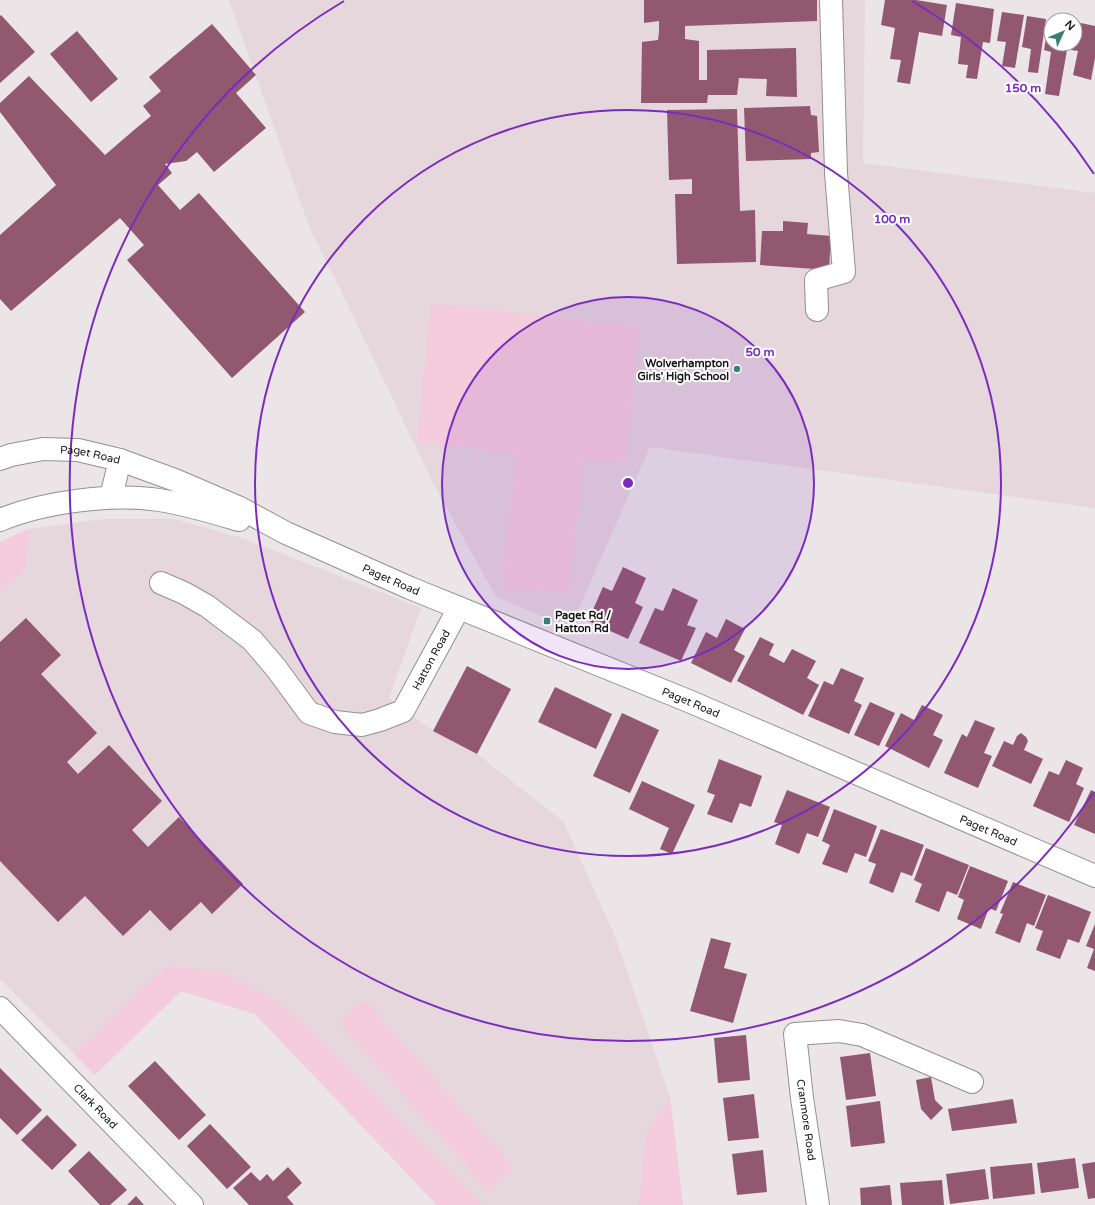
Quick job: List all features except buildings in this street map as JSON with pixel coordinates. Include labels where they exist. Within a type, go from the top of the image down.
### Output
[{"type":"street","points":[[817,310],[816,280],[844,272],[836,172],[831,0]]},
{"type":"street","name":"Paget Road","points":[[0,459],[11,455],[43,449],[78,450],[120,460],[175,480],[238,507],[286,533],[410,588],[691,702],[1095,876]]},
{"type":"street","points":[[111,497],[120,460]]},
{"type":"street","name":"Paget Road","points":[[0,520],[39,508],[111,497],[158,500],[201,509],[286,533]]},
{"type":"street","name":"Hatton Road","points":[[161,583],[184,593],[207,606],[252,640],[276,668],[309,713],[335,722],[362,725],[403,711],[459,608]]},
{"type":"street","name":"Clark Road","points":[[0,1008],[192,1205]]},
{"type":"street","name":"Cranmore Road","points":[[818,1205],[802,1098],[795,1034],[839,1031],[862,1035],[972,1082]]},
{"type":"shaded area","name":"Wolverhampton Girls' High School","points":[[229,0],[865,0],[863,163],[1095,193],[1095,508],[650,447],[570,628],[496,597],[435,487],[310,229]]},
{"type":"shaded area","points":[[431,303],[639,327],[625,464],[583,458],[569,593],[502,588],[516,454],[417,442]]},
{"type":"shaded area","points":[[104,519],[174,519],[242,538],[421,608],[389,698],[433,731],[477,754],[563,821],[615,936],[670,1097],[683,1205],[437,1205],[255,1014],[181,991],[95,1075],[0,979],[0,542],[29,529]]},
{"type":"shaded area","points":[[29,529],[27,556],[23,573],[0,591],[0,542]]},
{"type":"shaded area","points":[[166,966],[220,971],[271,997],[314,1032],[482,1205],[437,1205],[255,1014],[181,991],[95,1075],[74,1054]]},
{"type":"shaded area","points":[[364,999],[514,1168],[488,1191],[339,1022]]},
{"type":"shaded area","points":[[670,1097],[683,1205],[639,1205],[646,1134]]},
{"type":"place","name":"Wolverhampton Girls' High School","points":[[737,369]]},
{"type":"place","name":"Paget Rd / Hatton Rd","points":[[547,621]]}]
